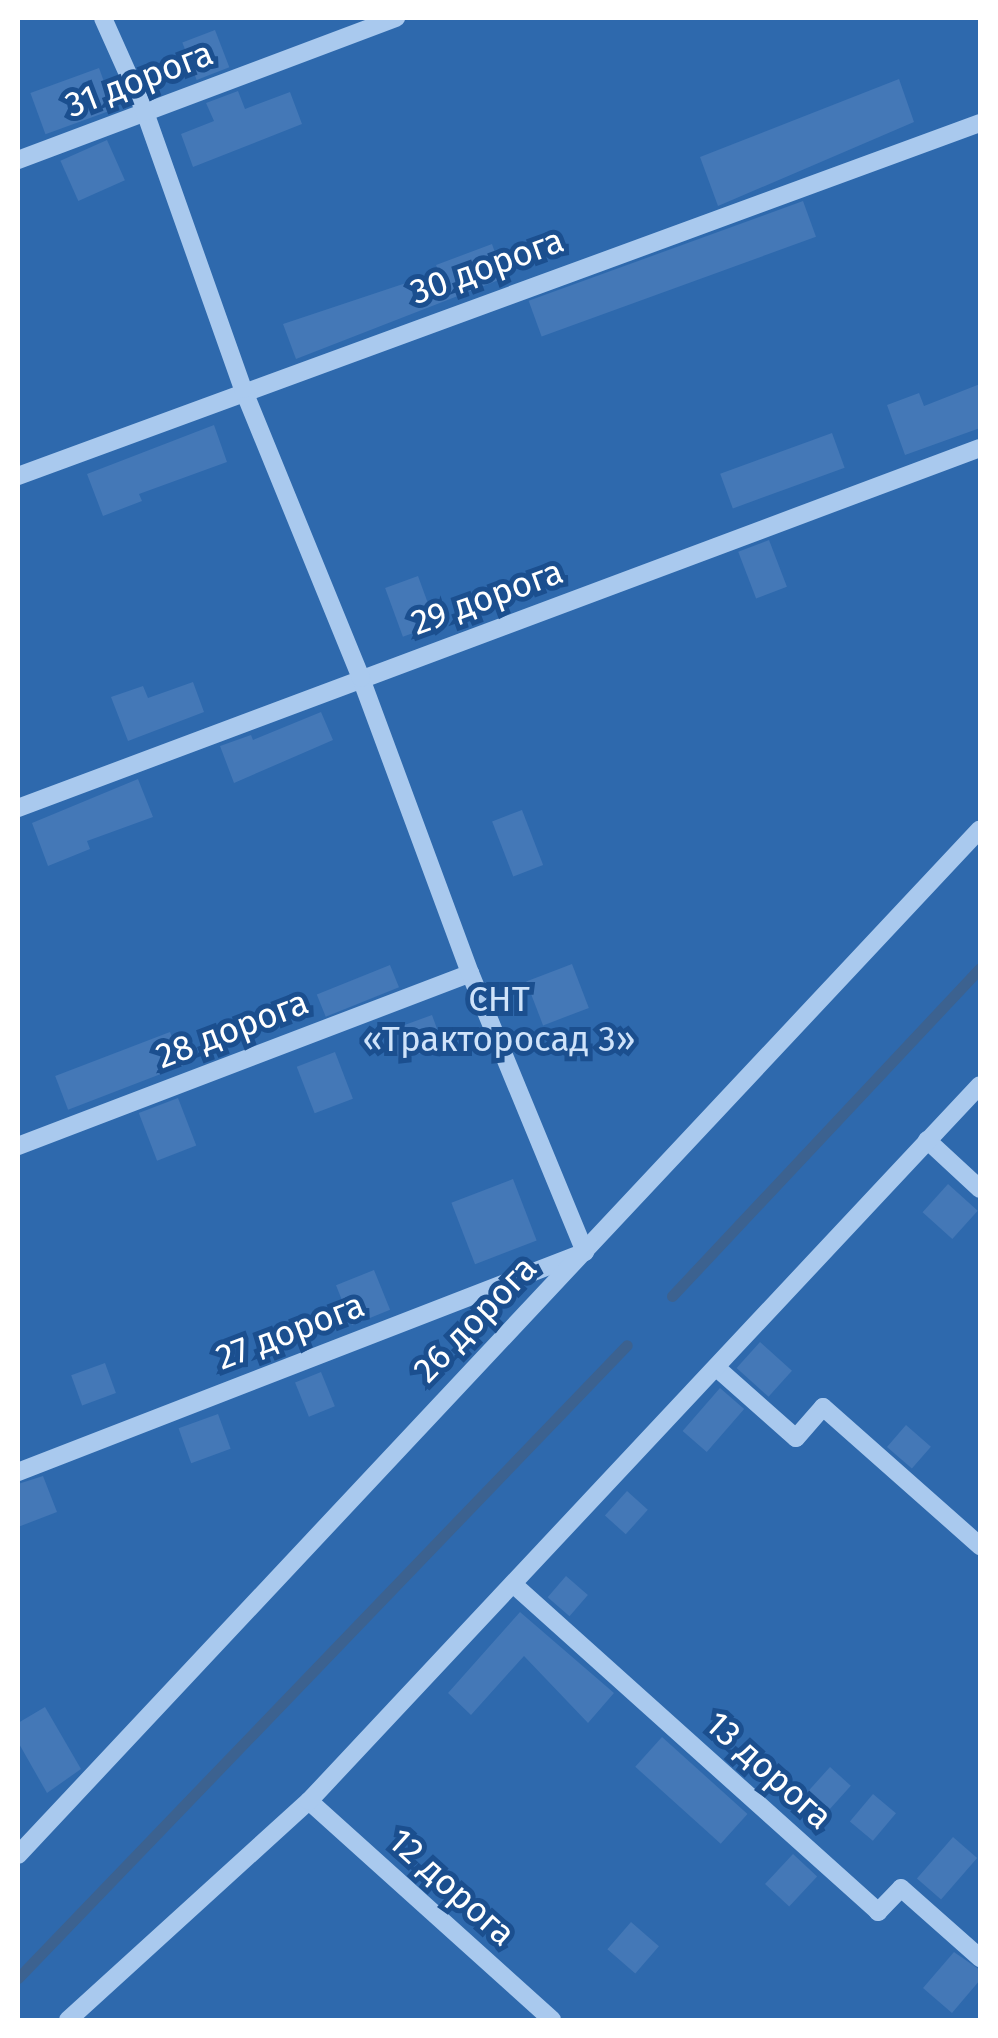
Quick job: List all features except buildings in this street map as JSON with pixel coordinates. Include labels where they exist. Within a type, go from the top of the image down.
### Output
[{"type":"street","points":[[103,18],[145,112],[243,389],[361,678],[470,973],[585,1252]]},
{"type":"street","name":"31 дорога","points":[[18,160],[396,18]]},
{"type":"street","name":"30 дорога","points":[[18,476],[243,389],[980,123]]},
{"type":"street","name":"29 дорога","points":[[18,808],[980,448]]},
{"type":"street","name":"26 дорога","points":[[18,1855],[980,829]]},
{"type":"street","name":"28 дорога","points":[[18,1146],[470,973]]},
{"type":"street","points":[[68,2020],[309,1801],[718,1369],[980,1085]]},
{"type":"street","points":[[927,1140],[980,1190]]},
{"type":"street","name":"27 дорога","points":[[18,1472],[585,1252]]},
{"type":"street","points":[[718,1369],[796,1438],[823,1407],[980,1546]]},
{"type":"street","name":"13 дорога","points":[[513,1584],[878,1912],[901,1888],[980,1958]]},
{"type":"street","name":"12 дорога","points":[[309,1801],[552,2020]]},
{"type":"green space","name":"СНТ «Тракторосад 3»","points":[[18,18],[980,18],[980,2020],[18,2020]]},
{"type":"waterway","points":[[672,1296],[980,968]]},
{"type":"waterway","points":[[18,1978],[627,1345]]}]
